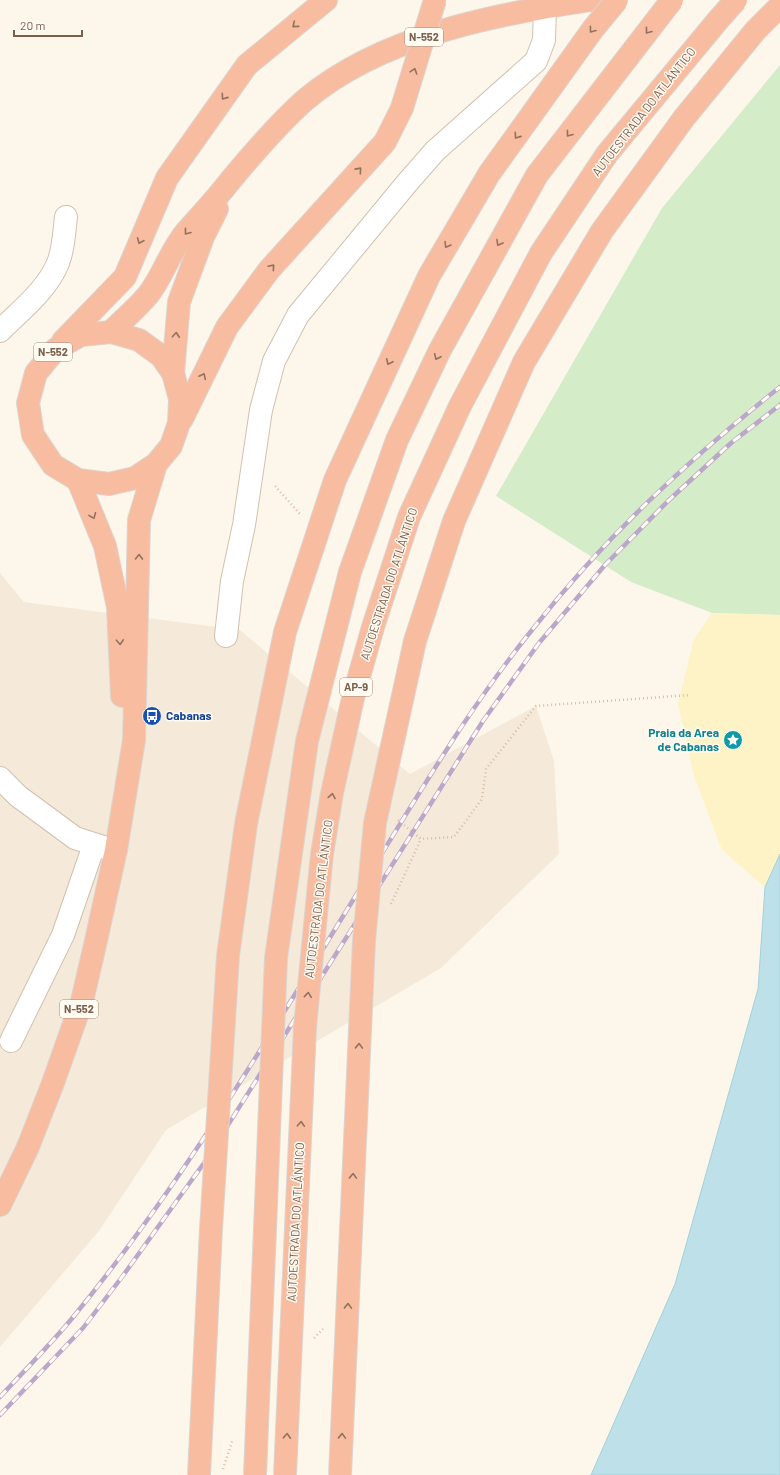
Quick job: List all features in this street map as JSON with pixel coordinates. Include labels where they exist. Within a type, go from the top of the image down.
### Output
[{"type":"highway","points":[[56,349],[125,278],[167,178],[247,65],[326,0]]},
{"type":"highway","points":[[179,424],[227,327],[269,270],[385,142],[402,108],[435,0]]},
{"type":"highway","name":"N-552","points":[[111,332],[148,295],[184,234],[231,181],[254,151],[306,99],[337,78],[378,55],[435,33],[483,19],[591,0]]},
{"type":"highway","points":[[199,1475],[211,1229],[228,956],[246,824],[285,632],[335,480],[429,276],[489,174],[592,29],[617,0]]},
{"type":"highway","name":"AP-9","points":[[255,1475],[276,958],[307,741],[350,572],[404,426],[440,350],[537,175],[672,0]]},
{"type":"highway","name":"AUTOESTRADA DO ATLÁNTICO","points":[[285,1475],[305,1027],[322,854],[332,793],[353,698],[373,627],[409,518],[460,406],[541,253],[607,154],[718,19],[736,0]]},
{"type":"highway","points":[[340,1475],[364,941],[375,823],[415,641],[454,521],[524,362],[606,225],[684,118],[755,31],[780,6]]},
{"type":"highway","name":"N-552","points":[[173,374],[179,302],[203,237],[231,181]]},
{"type":"highway","name":"N-552","points":[[111,332],[139,340],[161,356],[173,374],[180,399],[179,424],[171,446],[156,464],[135,478],[109,484],[78,480],[53,465],[33,435],[28,403],[36,373],[56,349],[82,335],[111,332]]},
{"type":"highway","name":"N-552","points":[[0,1205],[28,1146],[53,1084],[82,1001],[116,850],[134,740],[139,520],[156,464]]},
{"type":"highway","name":"N-552","points":[[78,480],[105,546],[118,607],[122,688],[124,804]]},
{"type":"street","points":[[226,636],[232,581],[244,525],[261,410],[274,361],[298,315],[407,183],[435,151],[536,61],[544,40],[545,7]]},
{"type":"street","points":[[0,331],[52,276],[64,242],[66,217]]},
{"type":"street","points":[[0,778],[18,796],[75,838],[94,845],[116,850]]},
{"type":"street","points":[[11,1041],[63,935],[94,845]]},
{"type":"path","points":[[395,818],[421,839],[454,837],[482,799],[486,769],[536,706],[690,695]]},
{"type":"shaded area","points":[[0,573],[24,602],[240,630],[410,774],[536,706],[554,761],[559,854],[441,968],[166,1130],[99,1231],[0,1347]]},
{"type":"green space","points":[[780,65],[780,615],[712,613],[631,582],[496,496],[662,208]]},
{"type":"sand","name":"Praia da Area de Cabanas","points":[[712,613],[780,615],[780,854],[765,887],[722,850],[694,776],[678,704],[694,639]]},
{"type":"water","points":[[780,854],[780,1475],[591,1475],[675,1284],[758,989],[765,887]]},
{"type":"railway","points":[[0,1397],[74,1316],[155,1209],[193,1154],[266,1042],[448,748],[488,688],[532,630],[618,531],[680,471],[780,387]]},
{"type":"railway","points":[[0,1415],[83,1328],[122,1277],[204,1163],[483,721],[539,643],[605,565],[668,501],[731,443],[780,405]]},
{"type":"place","name":"Cabanas","points":[[152,716]]},
{"type":"place","name":"Praia da Area de Cabanas","points":[[733,740]]}]
